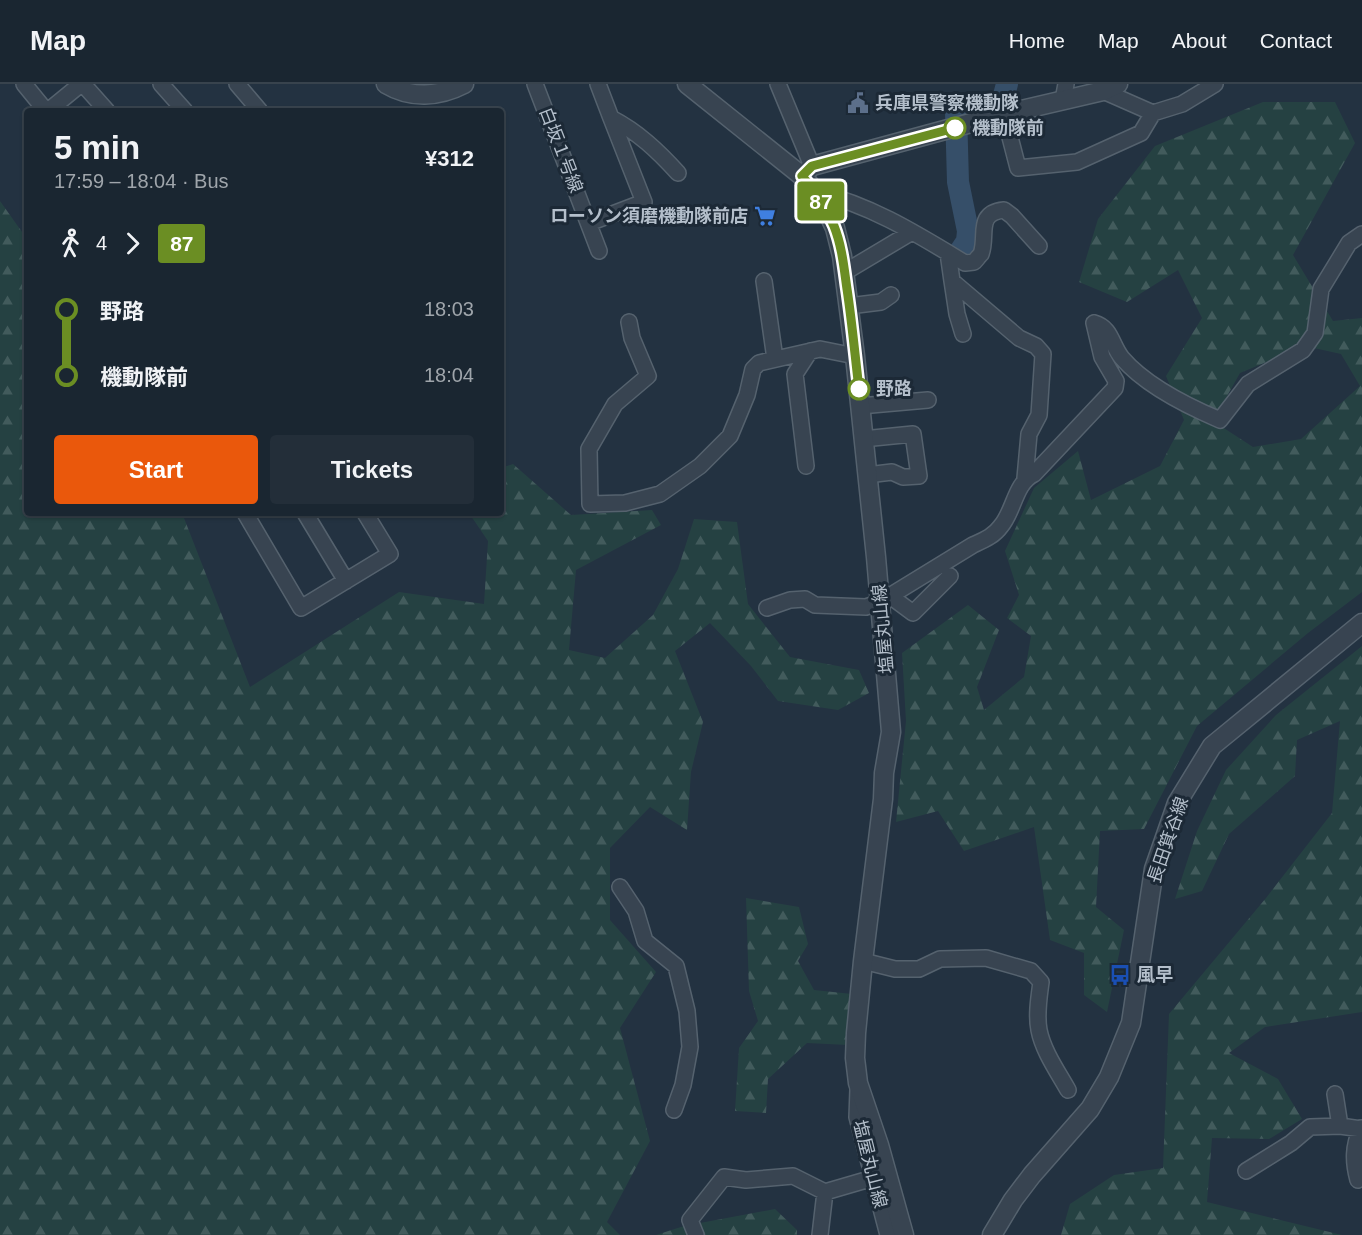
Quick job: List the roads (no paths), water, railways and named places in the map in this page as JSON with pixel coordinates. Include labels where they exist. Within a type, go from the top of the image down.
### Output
[{"type":"street","points":[[24,84],[44,108]]},
{"type":"street","points":[[51,108],[82,84],[104,108]]},
{"type":"street","points":[[161,84],[182,108]]},
{"type":"street","points":[[237,84],[257,108]]},
{"type":"street","points":[[386,84],[405,92],[429,95],[444,93],[464,84]]},
{"type":"street","name":"白坂１号線","points":[[535,84],[599,251]]},
{"type":"street","points":[[589,223],[644,202],[598,84]]},
{"type":"street","name":"塩屋丸山線","points":[[687,84],[807,171],[835,228],[844,272],[867,475],[885,599],[891,732],[884,772],[882,810],[862,961],[856,1033],[857,1117],[888,1235]]},
{"type":"street","points":[[778,84],[807,171],[1004,114],[1065,92],[1111,88],[1153,113]]},
{"type":"street","points":[[1004,114],[1018,168],[1077,162],[1141,132],[1153,113],[1182,104],[1215,84]]},
{"type":"street","points":[[611,118],[630,128],[656,149],[678,173]]},
{"type":"street","points":[[816,192],[844,198],[875,211],[965,263],[974,262],[981,254],[984,224],[987,217],[995,211],[1004,210],[1012,216],[1039,246]]},
{"type":"street","points":[[844,272],[912,232]]},
{"type":"street","points":[[1025,478],[1034,474],[1049,459],[1115,388],[1116,381],[1102,357],[1094,323],[1108,331],[1121,357],[1154,384],[1192,408],[1220,420],[1248,384],[1304,350],[1315,333],[1321,289],[1349,243],[1362,234]]},
{"type":"street","points":[[948,253],[957,314],[963,334]]},
{"type":"street","points":[[764,281],[775,359]]},
{"type":"street","points":[[767,608],[790,600],[805,599],[815,605],[866,607],[885,599],[973,545],[989,538],[1002,526],[1025,478],[1029,434],[1039,415],[1043,354],[1036,346],[1019,338],[952,281]]},
{"type":"street","points":[[849,306],[881,302],[891,295]]},
{"type":"street","points":[[629,322],[632,338],[648,376],[615,404],[589,449],[590,504],[634,501],[660,494],[700,466],[730,436],[747,395],[753,369],[759,363],[820,349],[855,356]]},
{"type":"street","points":[[806,466],[795,374],[810,351]]},
{"type":"street","points":[[860,406],[928,400]]},
{"type":"street","points":[[863,439],[913,434],[919,476],[903,477],[892,472],[867,475]]},
{"type":"street","points":[[247,516],[301,608],[390,554],[367,516]]},
{"type":"street","points":[[307,516],[346,581]]},
{"type":"street","points":[[885,599],[913,613],[950,576]]},
{"type":"street","name":"長田箕谷線","points":[[992,1235],[1013,1200],[1090,1109],[1109,1077],[1131,1023],[1154,869],[1177,803],[1212,747],[1362,623]]},
{"type":"street","points":[[620,887],[636,911],[645,940],[676,966],[687,1011],[690,1047],[683,1085],[674,1110]]},
{"type":"street","points":[[862,961],[895,969],[919,969],[940,959],[986,958],[1031,971],[1041,982],[1038,1004],[1039,1030],[1052,1062],[1068,1090]]},
{"type":"street","points":[[858,1083],[879,1145],[904,1235]]},
{"type":"street","points":[[1335,1094],[1340,1126]]},
{"type":"street","points":[[1246,1171],[1291,1143],[1310,1122],[1361,1128],[1354,1145],[1354,1167],[1358,1180]]},
{"type":"street","points":[[696,1235],[690,1220],[724,1177],[746,1180],[793,1176],[825,1192],[873,1178]]},
{"type":"street","points":[[820,1235],[825,1192]]},
{"type":"waterway","points":[[959,253],[967,241],[968,231],[958,182],[956,112],[998,102],[1003,99],[1007,84]]},
{"type":"place","name":"兵庫県警察機動隊","points":[[858,103]]},
{"type":"place","name":"機動隊前","points":[[955,128]]},
{"type":"place","name":"ローソン須磨機動隊前店","points":[[765,216]]},
{"type":"place","name":"野路","points":[[859,389]]},
{"type":"place","name":"風早","points":[[1120,975]]}]
